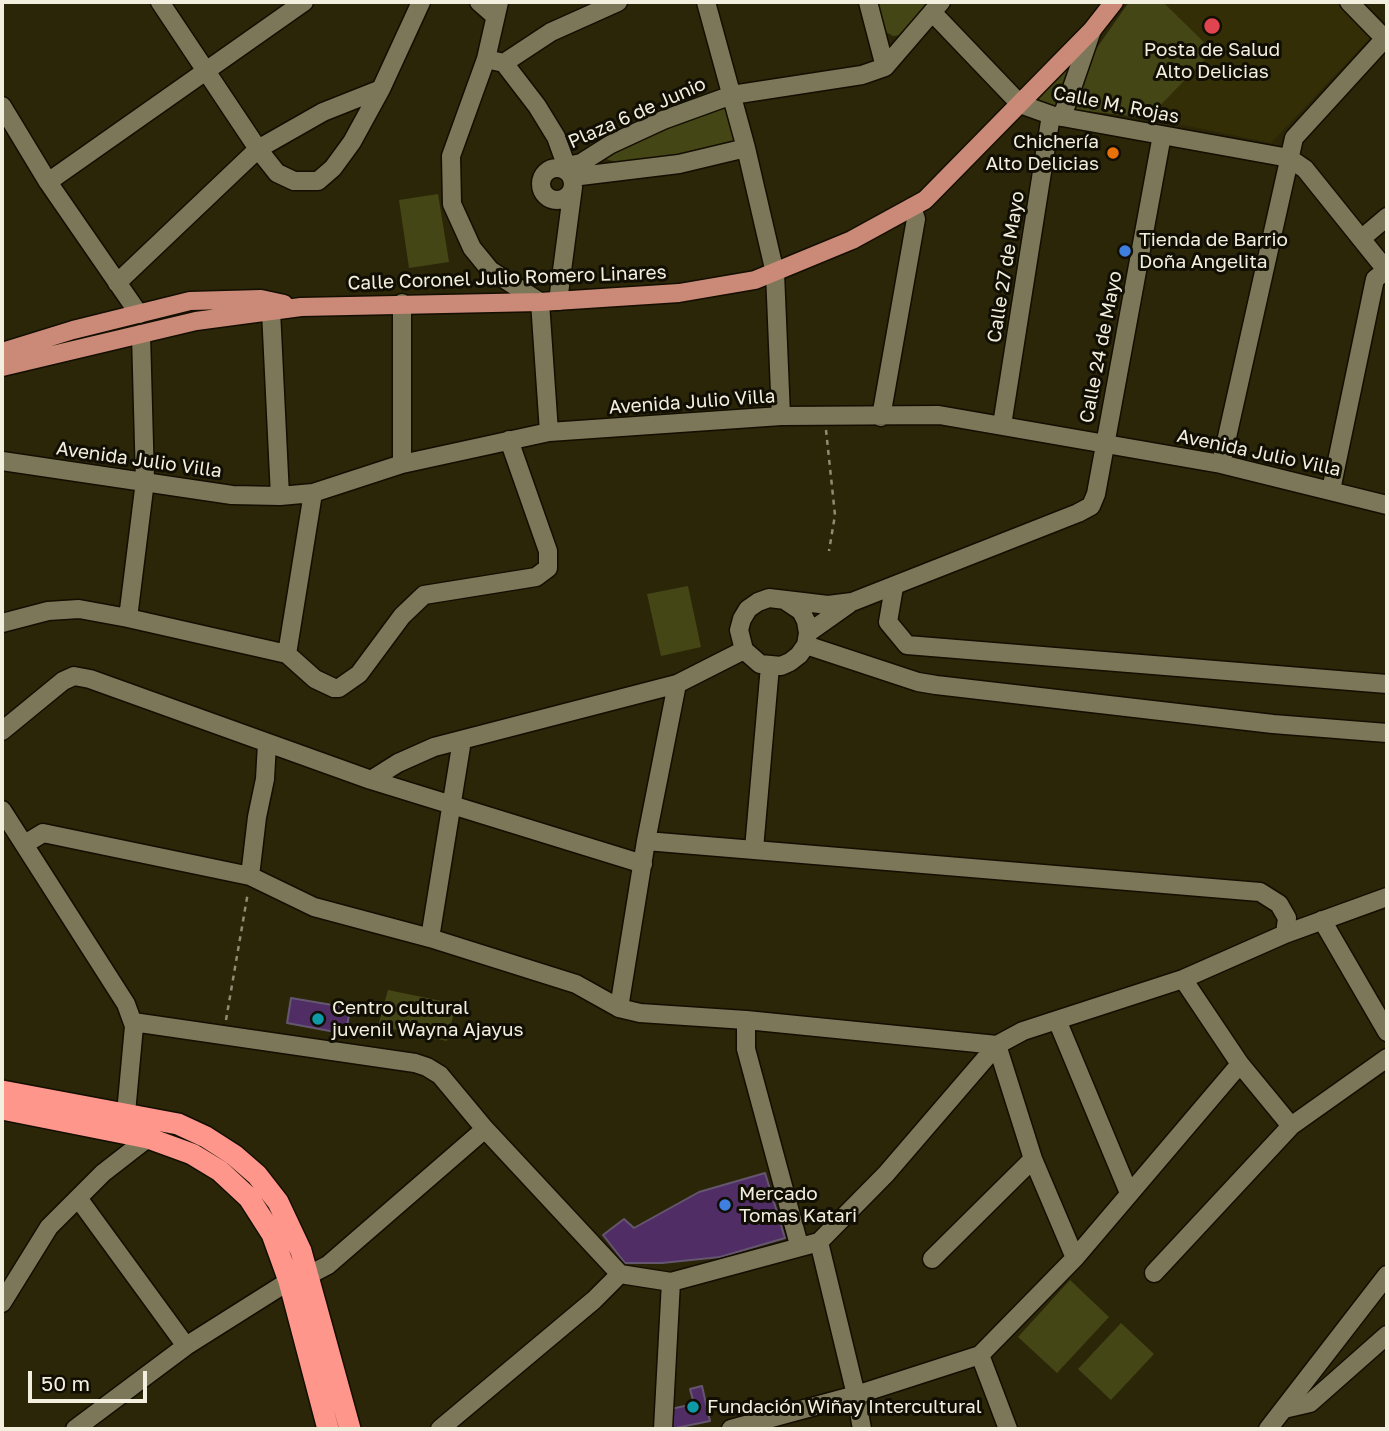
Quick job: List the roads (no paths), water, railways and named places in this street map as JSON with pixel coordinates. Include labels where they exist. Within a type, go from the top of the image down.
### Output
[{"type":"highway","points":[[2,1091],[122,1122],[148,1138],[192,1154],[220,1171],[249,1198],[299,1278],[350,1429]]},
{"type":"highway","points":[[2,1110],[122,1122],[178,1124],[206,1137],[257,1175],[278,1202],[293,1231],[299,1278],[328,1429]]},
{"type":"main road","name":"Calle Coronel Julio Romero Linares","points":[[2,368],[196,321],[301,307],[549,302],[678,293],[755,280],[852,240],[925,200],[1093,30],[1114,2]]},
{"type":"main road","name":"Calle Coronel Julio Romero Linares","points":[[2,352],[73,330],[190,301],[261,299],[301,307]]},
{"type":"street","points":[[160,2],[258,149],[277,173],[294,181],[318,181],[333,168],[352,142],[381,89],[421,2]]},
{"type":"street","points":[[48,182],[304,2]]},
{"type":"street","points":[[479,2],[497,9],[485,59],[452,156],[452,204],[472,248],[490,270],[549,302]]},
{"type":"street","points":[[485,59],[504,62],[551,32],[618,2]]},
{"type":"street","points":[[706,2],[746,148],[775,272],[781,416]]},
{"type":"street","points":[[869,2],[885,67]]},
{"type":"street","points":[[1221,464],[1294,138],[1387,38],[1349,2]]},
{"type":"street","points":[[885,67],[936,7]]},
{"type":"street","name":"Calle M. Rojas","points":[[936,7],[1020,104],[1056,116],[1290,158]]},
{"type":"street","name":"Calle 27 de Mayo","points":[[1002,425],[1056,116],[1093,30]]},
{"type":"street","points":[[504,62],[550,125],[568,174],[569,216],[549,302],[549,432]]},
{"type":"street","name":"Plaza 6 de Junio","points":[[568,174],[611,144],[732,94],[862,75],[885,67]]},
{"type":"street","points":[[117,283],[258,149],[323,112],[381,89]]},
{"type":"street","points":[[2,106],[48,182],[139,314]]},
{"type":"street","name":"Calle 24 de Mayo","points":[[894,587],[1091,506],[1096,494],[1162,135]]},
{"type":"street","name":"Plaza 6 de Junio","points":[[568,174],[679,164],[746,148]]},
{"type":"street","points":[[1290,158],[1305,169],[1387,271],[1375,279],[1331,490]]},
{"type":"street","points":[[568,174],[549,170],[543,178],[542,188],[569,216]]},
{"type":"street","points":[[553,199],[568,196],[568,174]]},
{"type":"street","points":[[881,417],[916,219],[912,207]]},
{"type":"street","points":[[1361,239],[1387,217]]},
{"type":"street","points":[[402,303],[402,464]]},
{"type":"street","points":[[271,311],[280,496]]},
{"type":"street","points":[[128,618],[145,481],[141,334]]},
{"type":"street","name":"Avenida Julio Villa","points":[[2,461],[232,495],[280,496],[313,493],[402,464],[549,432],[781,416],[939,415],[1221,464],[1387,505]]},
{"type":"street","points":[[2,623],[58,610],[79,610],[128,618],[287,654],[315,679],[339,688],[359,674],[402,616],[424,595],[536,577],[548,568],[548,551],[509,440]]},
{"type":"street","points":[[287,654],[313,493]]},
{"type":"street","points":[[852,602],[807,639],[799,655],[790,662],[770,666],[751,658],[744,650],[739,630],[742,619],[748,609],[758,601],[769,598],[828,605],[852,602],[894,587],[888,622],[907,645],[1387,684]]},
{"type":"street","points":[[786,601],[801,611],[806,621],[807,639]]},
{"type":"street","points":[[807,639],[918,682],[936,685],[1273,724],[1387,733]]},
{"type":"street","points":[[371,780],[434,747],[677,684],[744,650]]},
{"type":"street","points":[[754,849],[770,666]]},
{"type":"street","points":[[2,731],[63,681],[74,676],[90,679],[371,780],[643,864]]},
{"type":"street","points":[[619,1008],[646,841],[677,684]]},
{"type":"street","points":[[430,938],[462,740]]},
{"type":"street","points":[[250,876],[265,779],[267,743]]},
{"type":"street","points":[[2,810],[126,1004],[132,1022],[133,1047],[122,1122]]},
{"type":"street","points":[[25,844],[43,833],[250,876],[314,906],[430,938],[576,984],[619,1008],[640,1013],[746,1020],[997,1045]]},
{"type":"street","points":[[646,841],[1260,892],[1279,904],[1287,918],[1285,934]]},
{"type":"street","points":[[132,1022],[415,1063],[427,1067],[440,1075],[485,1129],[620,1274],[671,1282],[799,1245],[819,1242],[886,1174],[997,1045],[1023,1031],[1183,979],[1285,934],[1387,897]]},
{"type":"street","points":[[1322,920],[1387,1032]]},
{"type":"street","points":[[1183,979],[1241,1064],[1291,1126]]},
{"type":"street","points":[[746,1020],[746,1049],[799,1245]]},
{"type":"street","points":[[1057,1020],[1129,1193]]},
{"type":"street","points":[[997,1045],[1033,1159],[1075,1258]]},
{"type":"street","points":[[1154,1273],[1291,1126],[1387,1058]]},
{"type":"street","points":[[731,1429],[856,1395],[980,1355],[1075,1258],[1241,1064]]},
{"type":"street","points":[[75,1429],[187,1346],[299,1278],[328,1265],[485,1129]]},
{"type":"street","points":[[2,1303],[49,1227],[103,1173],[148,1138]]},
{"type":"street","points":[[932,1259],[1033,1159]]},
{"type":"street","points":[[78,1198],[187,1346]]},
{"type":"street","points":[[819,1242],[862,1429]]},
{"type":"street","points":[[440,1429],[594,1300],[620,1274]]},
{"type":"street","points":[[1268,1429],[1387,1275]]},
{"type":"street","points":[[663,1429],[671,1282]]},
{"type":"street","points":[[1284,1409],[1310,1403],[1387,1335]]},
{"type":"street","points":[[980,1355],[1008,1429]]},
{"type":"place","name":"Posta de Salud Alto Delicias","points":[[1212,26]]},
{"type":"place","name":"Chichería Alto Delicias","points":[[1113,153]]},
{"type":"place","name":"Tienda de Barrio Doña Angelita","points":[[1125,251]]},
{"type":"place","name":"Centro cultural juvenil Wayna Ajayus","points":[[318,1019]]},
{"type":"place","name":"Mercado Tomas Katari","points":[[725,1205]]},
{"type":"place","name":"Fundación Wiñay Intercultural","points":[[693,1407]]}]
